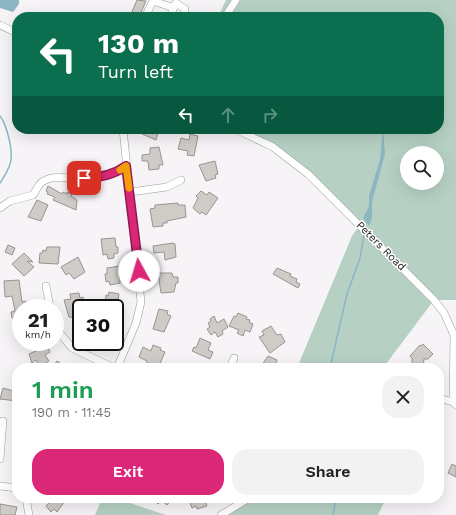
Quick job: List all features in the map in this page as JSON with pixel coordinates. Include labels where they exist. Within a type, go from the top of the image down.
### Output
[{"type":"street","points":[[229,12],[236,0]]},
{"type":"street","points":[[148,12],[153,1],[176,4],[185,9],[185,12]]},
{"type":"street","points":[[0,25],[12,30]]},
{"type":"street","points":[[118,363],[136,323],[141,302],[123,134]]},
{"type":"street","name":"Peters Road","points":[[246,134],[273,147],[308,174],[434,300],[454,329],[454,404]]},
{"type":"street","points":[[0,208],[10,201],[34,195],[40,183],[58,176],[94,178],[116,173],[126,166]]},
{"type":"street","points":[[130,192],[167,187],[181,180]]},
{"type":"street","points":[[46,286],[48,299]]},
{"type":"street","points":[[64,338],[72,348],[105,363]]},
{"type":"street","points":[[232,363],[234,358]]},
{"type":"street","points":[[444,400],[454,404]]},
{"type":"street","points":[[0,459],[4,421]]},
{"type":"street","points":[[0,486],[12,487]]},
{"type":"street","points":[[27,503],[29,515]]},
{"type":"street","points":[[221,515],[241,503]]},
{"type":"green space","points":[[226,0],[456,0],[456,300],[434,300],[387,363],[299,363],[352,236],[360,225],[273,147],[246,134],[444,134],[444,12],[220,12]]},
{"type":"green space","points":[[100,503],[130,503],[166,515],[95,515]]},
{"type":"green space","points":[[234,503],[384,503],[378,515],[221,515]]},
{"type":"water","points":[[0,0],[19,0],[19,4],[13,12],[0,8]]},
{"type":"water","points":[[383,134],[385,154],[372,202],[372,218],[369,226],[363,218],[369,206],[369,195],[380,160]]},
{"type":"building","points":[[137,0],[146,1],[141,12],[132,12]]},
{"type":"building","points":[[142,134],[158,134],[156,140]]},
{"type":"building","points":[[190,134],[198,136],[194,156],[187,155],[188,151],[178,149],[181,138],[189,140]]},
{"type":"building","points":[[159,147],[163,165],[159,165],[159,169],[149,170],[148,161],[142,161],[142,155],[150,154],[150,148]]},
{"type":"building","points":[[215,161],[218,174],[215,175],[216,178],[206,181],[199,165]]},
{"type":"building","points":[[48,186],[62,194],[63,192],[67,194],[67,192],[72,194],[71,196],[77,200],[76,210],[53,200],[55,197],[47,194],[48,192],[46,191]]},
{"type":"building","points":[[201,191],[207,195],[209,192],[218,198],[206,215],[202,212],[200,214],[193,208],[198,198],[196,196]]},
{"type":"building","points":[[37,200],[48,205],[41,221],[28,217]]},
{"type":"building","points":[[178,203],[178,205],[185,205],[186,217],[167,221],[167,223],[163,223],[163,226],[153,227],[150,209],[155,208],[155,205]]},
{"type":"building","points":[[115,238],[118,253],[114,254],[114,258],[108,259],[107,254],[103,255],[101,239]]},
{"type":"building","points":[[175,244],[176,257],[165,260],[164,252],[154,253],[153,246]]},
{"type":"building","points":[[8,245],[15,248],[12,255],[5,252]]},
{"type":"building","points":[[47,247],[60,247],[58,264],[39,263],[40,253],[42,253],[43,250],[46,251]]},
{"type":"building","points":[[24,253],[33,262],[27,261],[34,267],[24,276],[12,264]]},
{"type":"building","points":[[78,257],[85,272],[74,279],[69,273],[66,275],[61,267]]},
{"type":"building","points":[[120,266],[120,283],[110,285],[109,281],[106,282],[105,274],[107,274],[107,268]]},
{"type":"building","points":[[277,268],[291,274],[290,276],[297,279],[296,282],[300,284],[298,288],[273,274]]},
{"type":"building","points":[[158,273],[172,273],[173,277],[178,277],[178,283],[176,283],[174,292],[161,293]]},
{"type":"building","points":[[19,280],[22,299],[13,299],[12,296],[5,297],[4,281]]},
{"type":"building","points":[[109,292],[119,294],[118,299],[106,299],[106,295],[108,296]]},
{"type":"building","points":[[79,293],[80,298],[83,297],[83,299],[72,299],[72,318],[69,317],[64,300],[71,299],[70,294]]},
{"type":"building","points":[[159,309],[168,311],[167,314],[171,316],[164,332],[153,329]]},
{"type":"building","points":[[238,313],[247,317],[246,319],[250,320],[249,322],[253,324],[250,332],[245,330],[243,336],[237,333],[239,330],[229,326],[234,316],[236,317]]},
{"type":"building","points":[[214,316],[217,323],[224,319],[228,327],[222,331],[223,334],[218,337],[215,332],[211,335],[207,329],[210,327],[208,323],[211,321],[210,319]]},
{"type":"building","points":[[271,326],[277,335],[281,334],[285,342],[270,353],[259,337],[264,335],[262,331]]},
{"type":"building","points":[[200,338],[211,343],[208,350],[213,352],[210,359],[192,351],[194,347],[196,348]]},
{"type":"building","points":[[423,344],[433,354],[428,359],[424,359],[424,363],[412,363],[412,358],[410,356],[420,345],[421,346]]},
{"type":"building","points":[[153,345],[161,348],[160,350],[165,352],[160,363],[147,363],[147,361],[139,357],[143,347],[151,351]]},
{"type":"building","points":[[36,351],[50,351],[45,355],[49,361],[46,363],[38,363],[36,360],[32,363],[29,354]]},
{"type":"building","points":[[268,356],[277,360],[276,363],[263,363]]},
{"type":"building","points":[[3,388],[12,391],[12,400],[0,399]]},
{"type":"building","points":[[452,464],[456,466],[456,477],[448,473]]},
{"type":"building","points":[[49,503],[64,503],[57,512],[54,509],[51,512],[46,506]]},
{"type":"building","points":[[190,503],[206,503],[207,506],[197,509],[196,506],[192,508]]},
{"type":"building","points":[[0,504],[17,507],[15,515],[0,515]]},
{"type":"waterway","points":[[0,116],[7,132],[11,153],[9,167],[0,183]]},
{"type":"waterway","points":[[331,363],[347,294],[360,258],[364,234]]},
{"type":"waterway","points":[[333,515],[335,503]]},
{"type":"slow traffic","points":[[120,170],[126,166],[129,188]]},
{"type":"route","points":[[84,178],[94,178],[116,173],[126,166],[139,271]]}]
